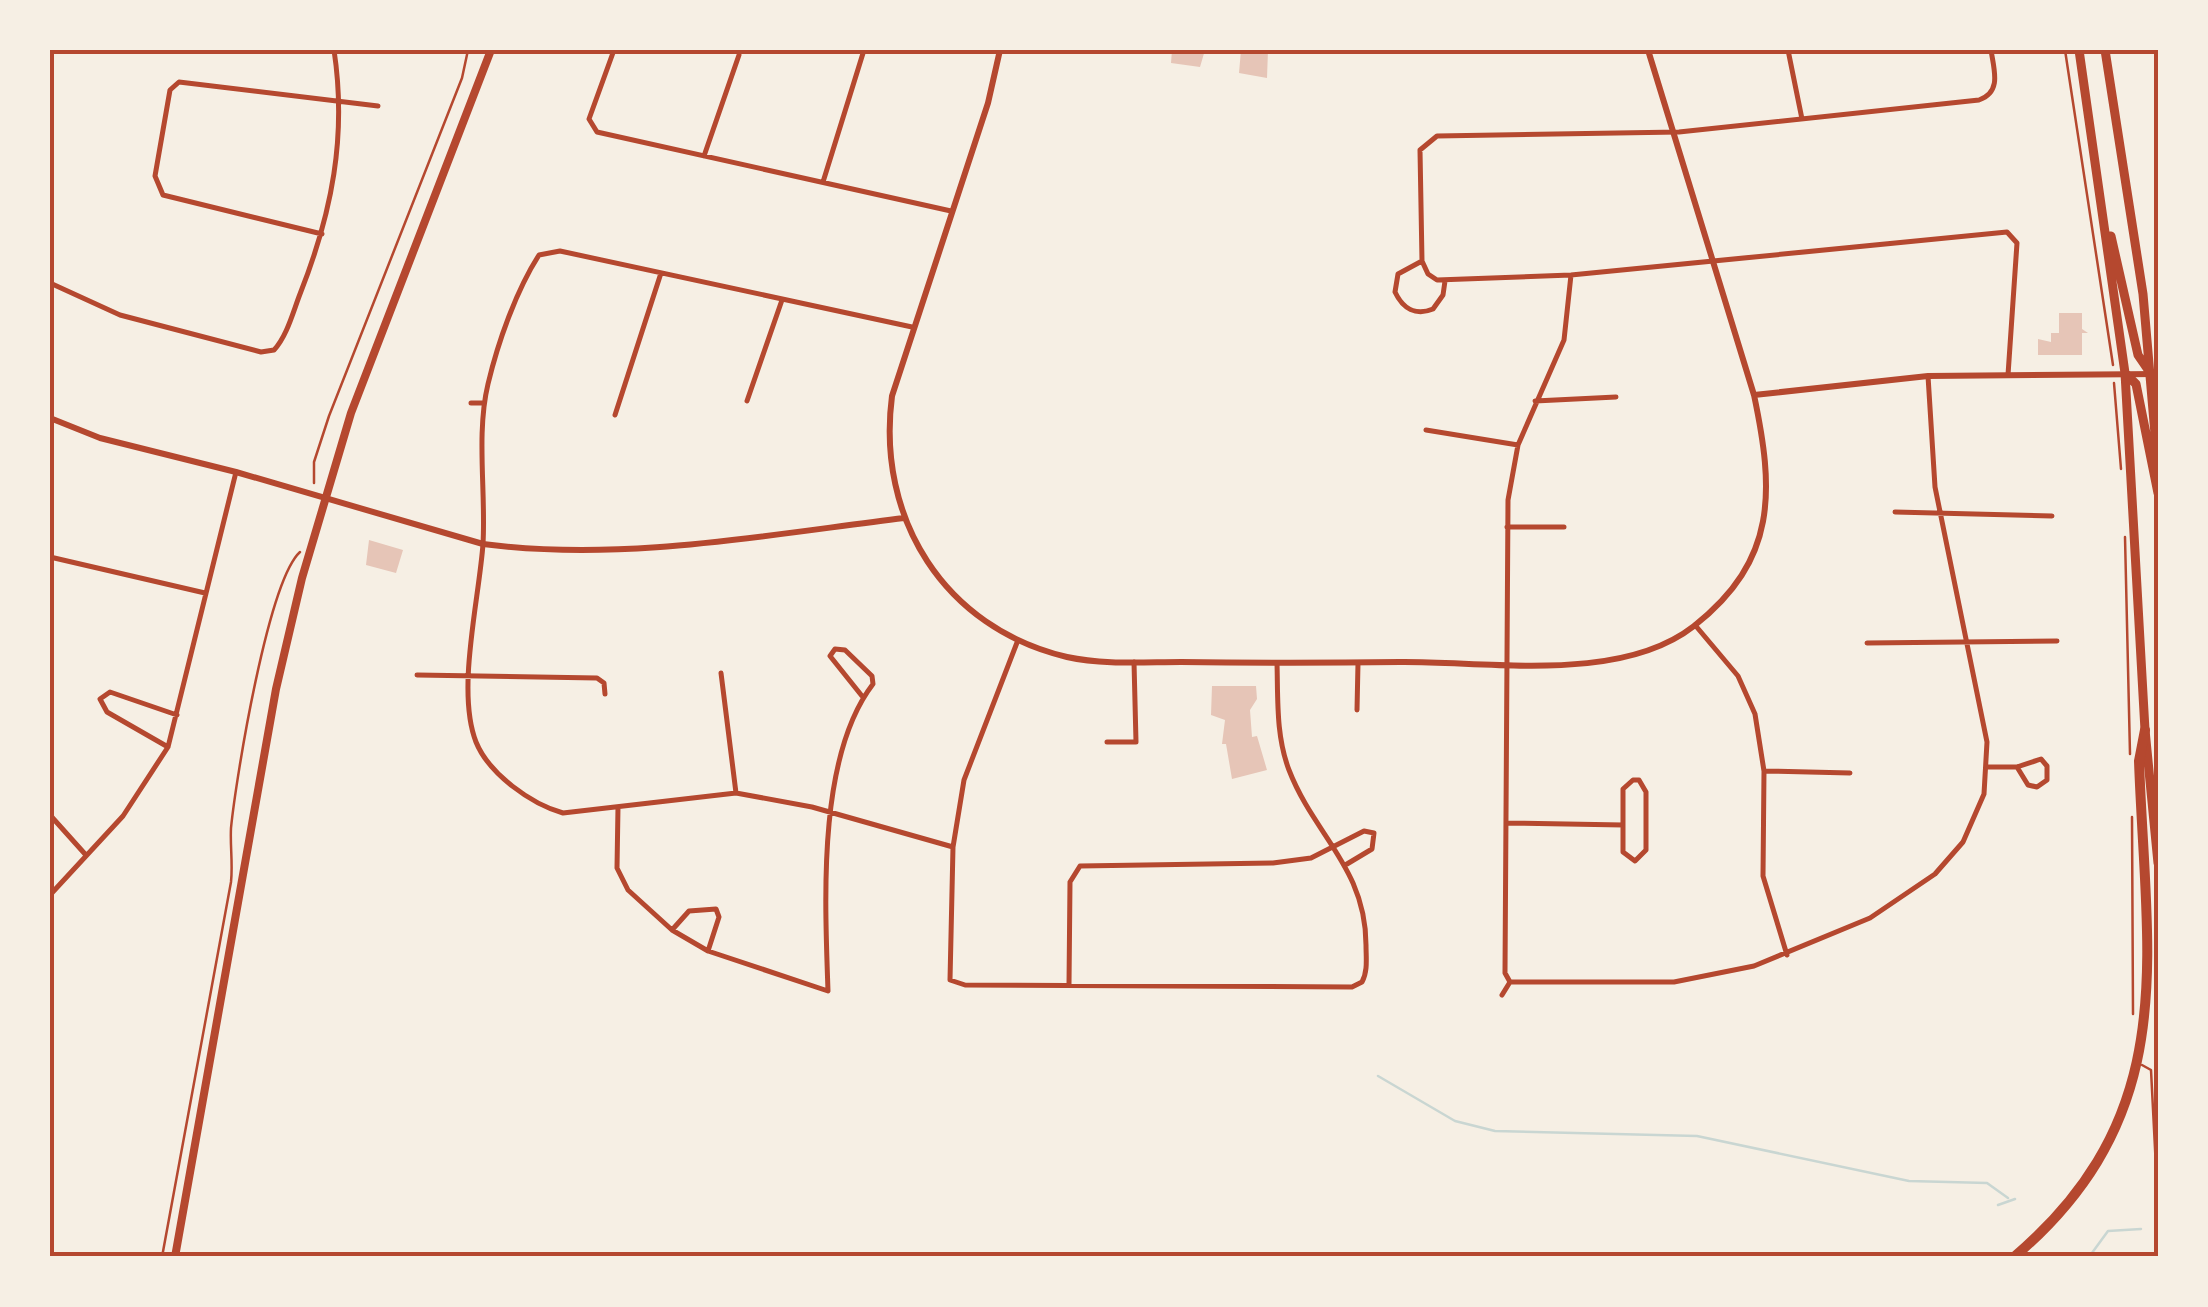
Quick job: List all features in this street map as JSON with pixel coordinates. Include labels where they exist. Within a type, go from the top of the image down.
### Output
[{"type":"highway","points":[[2014,1257],[2070,1205],[2093,1172],[2112,1139],[2139,1064],[2148,998],[2139,761],[2145,730]]},
{"type":"main road","points":[[175,1257],[276,689],[324,498],[351,413],[491,50]]},
{"type":"main road","points":[[2079,50],[2125,373],[2145,730],[2158,863]]},
{"type":"main road","points":[[2105,50],[2155,374],[2158,469]]},
{"type":"main road","points":[[2104,220],[2120,263],[2138,355],[2155,374]]},
{"type":"main road","points":[[2125,373],[2136,384],[2158,493]]},
{"type":"street","points":[[50,283],[138,320],[261,352],[274,350],[322,234],[334,185],[342,102],[334,50]]},
{"type":"street","points":[[614,50],[591,113],[591,125],[597,132],[951,212]]},
{"type":"street","points":[[823,182],[864,50]]},
{"type":"street","points":[[1000,50],[988,103],[912,327],[889,419],[893,486],[904,518],[945,586],[985,620],[1018,640],[1069,658],[1277,664],[1601,663],[1654,649],[1695,625],[1744,571],[1763,525],[1769,470],[1754,394],[1648,50]]},
{"type":"street","points":[[1788,50],[1802,119]]},
{"type":"street","points":[[1991,50],[1992,93],[1979,100],[1671,132],[1436,136],[1424,144],[1422,261],[1437,280],[1571,275],[2000,232],[2011,234],[2016,250],[2008,374]]},
{"type":"street","points":[[704,156],[739,56]]},
{"type":"street","points":[[322,234],[169,198],[158,188],[156,176],[170,90],[178,82],[378,106]]},
{"type":"street","points":[[912,327],[545,252],[534,264],[501,342],[484,403],[483,544],[471,676],[471,723],[478,748],[490,764],[541,806],[555,811],[576,814],[736,792],[829,812],[952,847]]},
{"type":"street","points":[[1422,261],[1403,269],[1395,280],[1397,296],[1408,308],[1424,312],[1436,307],[1446,280]]},
{"type":"street","points":[[614,415],[661,273]]},
{"type":"street","points":[[1510,982],[1505,973],[1507,526],[1518,445],[1564,340],[1571,275]]},
{"type":"street","points":[[747,401],[782,298]]},
{"type":"street","points":[[1754,394],[1928,376],[2155,374]]},
{"type":"street","points":[[1510,982],[1696,980],[1788,954],[1870,918],[1946,863],[1976,818],[1987,767],[1987,742],[1940,515],[1928,376]]},
{"type":"street","points":[[1534,402],[1616,397]]},
{"type":"street","points":[[471,403],[484,403]]},
{"type":"street","points":[[50,418],[100,438],[236,472],[483,544],[600,552],[904,518]]},
{"type":"street","points":[[1426,430],[1518,445]]},
{"type":"street","points":[[50,895],[144,790],[168,747],[236,472]]},
{"type":"street","points":[[1895,512],[2052,516]]},
{"type":"street","points":[[1507,526],[1564,527]]},
{"type":"street","points":[[50,557],[205,593]]},
{"type":"street","points":[[1695,625],[1747,693],[1764,771],[1764,876],[1788,954]]},
{"type":"street","points":[[1018,640],[964,780],[952,847],[950,980],[965,985],[1352,986],[1362,982],[1366,972],[1364,915],[1347,864],[1295,784],[1286,762],[1278,727],[1277,664]]},
{"type":"street","points":[[1867,642],[2056,642]]},
{"type":"street","points":[[618,807],[617,868],[628,890],[672,930],[708,951],[828,992],[829,812],[862,696],[872,687],[872,676],[845,650],[835,650],[830,656],[832,664],[862,696]]},
{"type":"street","points":[[1107,742],[1136,742],[1134,662]]},
{"type":"street","points":[[1357,710],[1358,663]]},
{"type":"street","points":[[722,673],[736,792]]},
{"type":"street","points":[[417,675],[598,678],[604,683],[604,694]]},
{"type":"street","points":[[168,747],[106,712],[100,699],[110,692],[176,715]]},
{"type":"street","points":[[1987,767],[2017,767],[2041,759],[2048,766],[2048,780],[2037,786],[2028,785],[2017,767]]},
{"type":"street","points":[[1764,771],[1850,773]]},
{"type":"street","points":[[1630,780],[1639,780],[1646,792],[1646,850],[1640,859],[1629,859],[1623,852],[1623,825],[1623,789],[1630,780]]},
{"type":"street","points":[[50,815],[86,855]]},
{"type":"street","points":[[1508,823],[1623,825]]},
{"type":"street","points":[[1069,984],[1070,882],[1074,870],[1089,864],[1273,863],[1311,858],[1364,831],[1374,834],[1372,848],[1347,864]]},
{"type":"street","points":[[672,930],[689,910],[716,909],[719,917],[708,951]]},
{"type":"street","points":[[1502,996],[1510,982]]},
{"type":"path","points":[[314,483],[314,462],[329,416],[462,78],[468,50]]},
{"type":"path","points":[[2066,50],[2113,362]]},
{"type":"path","points":[[2114,384],[2121,471]]},
{"type":"path","points":[[2124,532],[2131,765]]},
{"type":"path","points":[[162,1257],[231,882],[232,824],[255,691],[284,573],[301,551]]},
{"type":"path","points":[[2132,810],[2134,1016]]},
{"type":"path","points":[[2145,1065],[2151,1070],[2158,1208]]},
{"type":"building","points":[[1172,50],[1205,50],[1200,67],[1171,63]]},
{"type":"building","points":[[1241,50],[1268,50],[1267,78],[1239,73]]},
{"type":"building","points":[[2059,313],[2082,313],[2082,329],[2088,333],[2082,333],[2082,355],[2038,355],[2038,339],[2051,342],[2051,333],[2059,333]]},
{"type":"building","points":[[369,540],[403,550],[396,573],[366,565]]},
{"type":"building","points":[[1212,686],[1256,686],[1257,699],[1250,710],[1252,737],[1257,736],[1267,770],[1232,779],[1226,744],[1222,744],[1225,720],[1211,715]]},
{"type":"waterway","points":[[1378,1076],[1455,1121],[1495,1131],[1697,1136],[1909,1181],[1987,1183],[2008,1198]]},
{"type":"waterway","points":[[1998,1205],[2015,1199]]},
{"type":"waterway","points":[[2089,1257],[2108,1231],[2141,1229]]}]
